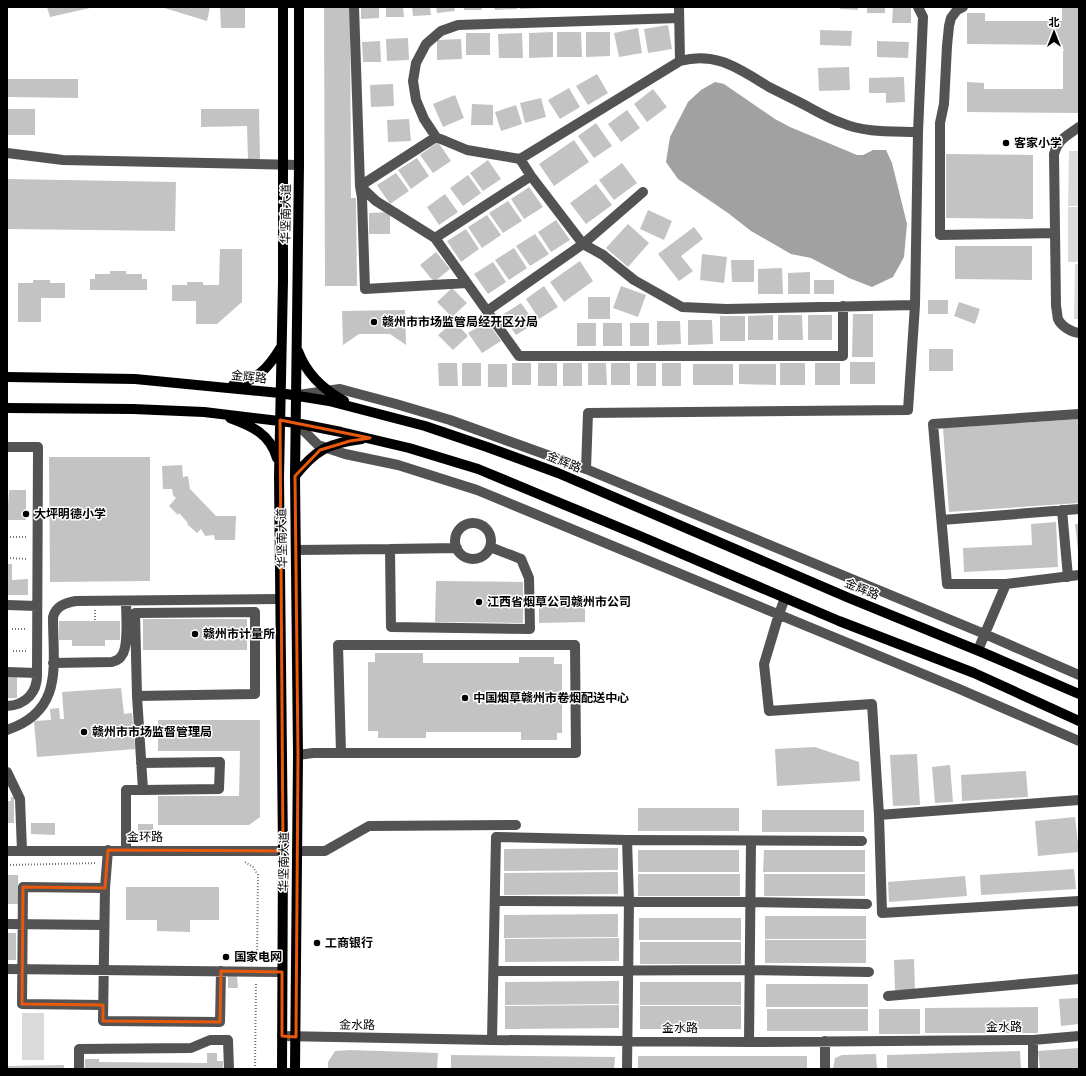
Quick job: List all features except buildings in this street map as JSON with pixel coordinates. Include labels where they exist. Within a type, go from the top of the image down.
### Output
[{"type":"main road","name":"华坚南大道","points":[[282,1069],[283,851],[279,466],[283,281],[283,7]]},
{"type":"main road","name":"华坚南大道","points":[[295,1069],[298,755],[295,476],[299,165],[299,7]]},
{"type":"main road","points":[[220,387],[242,384],[254,378],[267,368],[282,346]]},
{"type":"main road","points":[[297,347],[305,367],[327,390],[361,408]]},
{"type":"main road","name":"金辉路","points":[[7,377],[135,380],[280,393],[361,408],[432,428],[558,473],[849,598],[978,650],[1079,694]]},
{"type":"main road","points":[[7,408],[133,409],[217,414],[280,420],[370,438],[409,448],[478,469],[839,621],[974,673],[1079,721]]},
{"type":"main road","points":[[217,414],[252,427],[264,436],[274,447],[279,466]]},
{"type":"main road","points":[[295,476],[304,464],[325,448],[350,441],[370,438]]},
{"type":"street","points":[[354,7],[365,289],[468,283]]},
{"type":"street","points":[[679,7],[680,61]]},
{"type":"street","points":[[586,469],[588,413],[908,410],[915,305],[918,132],[923,17],[918,7]]},
{"type":"street","points":[[963,7],[957,10],[951,18],[949,26],[944,104],[940,124],[940,235],[1054,233]]},
{"type":"street","points":[[679,18],[458,25],[441,31],[426,44],[416,63],[413,81],[416,100],[424,119],[436,138],[467,150],[520,159],[680,61],[693,57],[710,58],[727,63],[747,72],[770,87],[844,124],[863,128],[918,132]]},
{"type":"street","points":[[1079,127],[1056,145],[1054,154],[1056,306],[1058,320],[1067,328],[1079,333]]},
{"type":"street","points":[[360,186],[436,138]]},
{"type":"street","points":[[7,153],[63,160],[299,165]]},
{"type":"street","points":[[520,159],[531,176],[583,244],[603,255],[634,280],[682,307],[726,309],[915,305]]},
{"type":"street","points":[[436,238],[531,176]]},
{"type":"street","points":[[360,186],[376,201],[436,238],[519,356],[843,356],[843,306]]},
{"type":"street","points":[[488,311],[583,244],[643,192]]},
{"type":"street","points":[[297,396],[340,389],[450,420],[586,469],[984,634],[1079,675]]},
{"type":"street","points":[[1079,414],[933,424],[947,584],[1006,584],[1079,575]]},
{"type":"street","points":[[296,423],[318,446],[345,454],[398,465],[478,490],[957,688],[1079,741]]},
{"type":"street","points":[[7,447],[38,447],[37,685],[31,696],[21,703],[7,706]]},
{"type":"street","points":[[942,520],[1079,509]]},
{"type":"street","points":[[1062,510],[1068,577]]},
{"type":"street","points":[[479,524],[487,530],[491,539],[490,547],[486,554],[476,559],[465,557],[457,548],[456,543],[458,532],[467,525],[479,524]]},
{"type":"street","points":[[390,549],[391,627],[530,629],[529,578],[521,559],[490,547]]},
{"type":"street","points":[[296,550],[457,548]]},
{"type":"street","points":[[978,650],[1006,584]]},
{"type":"street","points":[[785,598],[764,664],[768,711],[872,704],[879,815],[882,913],[1079,901]]},
{"type":"street","points":[[7,730],[21,725],[44,706],[50,694],[53,679],[53,617],[54,612],[66,603],[76,601],[280,599]]},
{"type":"street","points":[[53,663],[112,662],[120,659],[126,646],[126,601]]},
{"type":"street","points":[[7,606],[37,606]]},
{"type":"street","points":[[137,696],[255,694],[255,612],[135,613],[137,696],[143,790]]},
{"type":"street","points":[[298,755],[313,753],[341,753],[576,753],[575,645],[338,645],[341,753]]},
{"type":"street","points":[[7,672],[37,672]]},
{"type":"street","points":[[126,850],[126,790],[219,790],[220,762],[141,763]]},
{"type":"street","points":[[7,772],[10,785],[20,799],[22,851]]},
{"type":"street","points":[[879,815],[1079,800]]},
{"type":"street","points":[[297,851],[325,851],[369,826],[516,825]]},
{"type":"street","points":[[492,1040],[496,837],[627,840],[862,841]]},
{"type":"street","points":[[627,840],[629,901],[627,1069]]},
{"type":"street","points":[[749,1042],[752,840]]},
{"type":"street","points":[[108,850],[104,888],[103,1021],[220,1022],[221,971]]},
{"type":"street","name":"金环路","points":[[7,851],[283,851]]},
{"type":"street","points":[[103,1005],[22,1004],[22,969],[23,887],[104,888]]},
{"type":"street","points":[[495,901],[867,904]]},
{"type":"street","points":[[7,924],[104,925]]},
{"type":"street","points":[[7,968],[282,972]]},
{"type":"street","points":[[494,971],[750,970],[869,972]]},
{"type":"street","points":[[888,996],[1079,979]]},
{"type":"street","name":"金水路","points":[[282,1036],[492,1040],[749,1042],[1033,1040],[1079,1036]]},
{"type":"street","points":[[79,1069],[79,1049],[191,1048],[210,1040],[228,1040],[229,1069]]},
{"type":"street","points":[[1033,1040],[1033,1069]]},
{"type":"street","points":[[825,1041],[825,1069]]},
{"type":"path","points":[[7,537],[38,537]]},
{"type":"path","points":[[7,558],[37,559]]},
{"type":"path","points":[[12,629],[37,629]]},
{"type":"path","points":[[13,651],[37,652]]},
{"type":"highlighted area","points":[[280,420],[370,438],[350,441],[320,450],[295,476],[298,755],[296,1037],[282,1036],[282,972],[221,971],[220,1022],[103,1021],[103,1005],[22,1004],[23,887],[105,888],[108,850],[283,851]]},
{"type":"shaded area","points":[[715,82],[724,84],[775,119],[790,127],[857,155],[863,155],[873,150],[886,150],[892,163],[907,224],[904,257],[893,277],[872,287],[849,278],[811,258],[791,254],[751,231],[728,213],[678,179],[666,162],[670,137],[688,102],[701,90]]},
{"type":"shaded area","points":[[1069,151],[1079,151],[1079,206],[1068,206]]},
{"type":"shaded area","points":[[1068,207],[1079,207],[1079,262],[1068,262]]},
{"type":"shaded area","points":[[1075,264],[1079,264],[1079,319],[1074,319]]},
{"type":"shaded area","points":[[22,1013],[44,1013],[44,1060],[22,1060]]},
{"type":"place","name":"客家小学","points":[[1006,143]]},
{"type":"place","name":"赣州市市场监管局经开区分局","points":[[374,322]]},
{"type":"place","name":"大坪明德小学","points":[[26,514]]},
{"type":"place","name":"江西省烟草公司赣州市公司","points":[[479,602]]},
{"type":"place","name":"赣州市计量所","points":[[195,634]]},
{"type":"place","name":"中国烟草赣州市卷烟配送中心","points":[[465,698]]},
{"type":"place","name":"赣州市市场监督管理局","points":[[84,732]]},
{"type":"place","name":"工商银行","points":[[317,943]]},
{"type":"place","name":"国家电网","points":[[226,957]]}]
